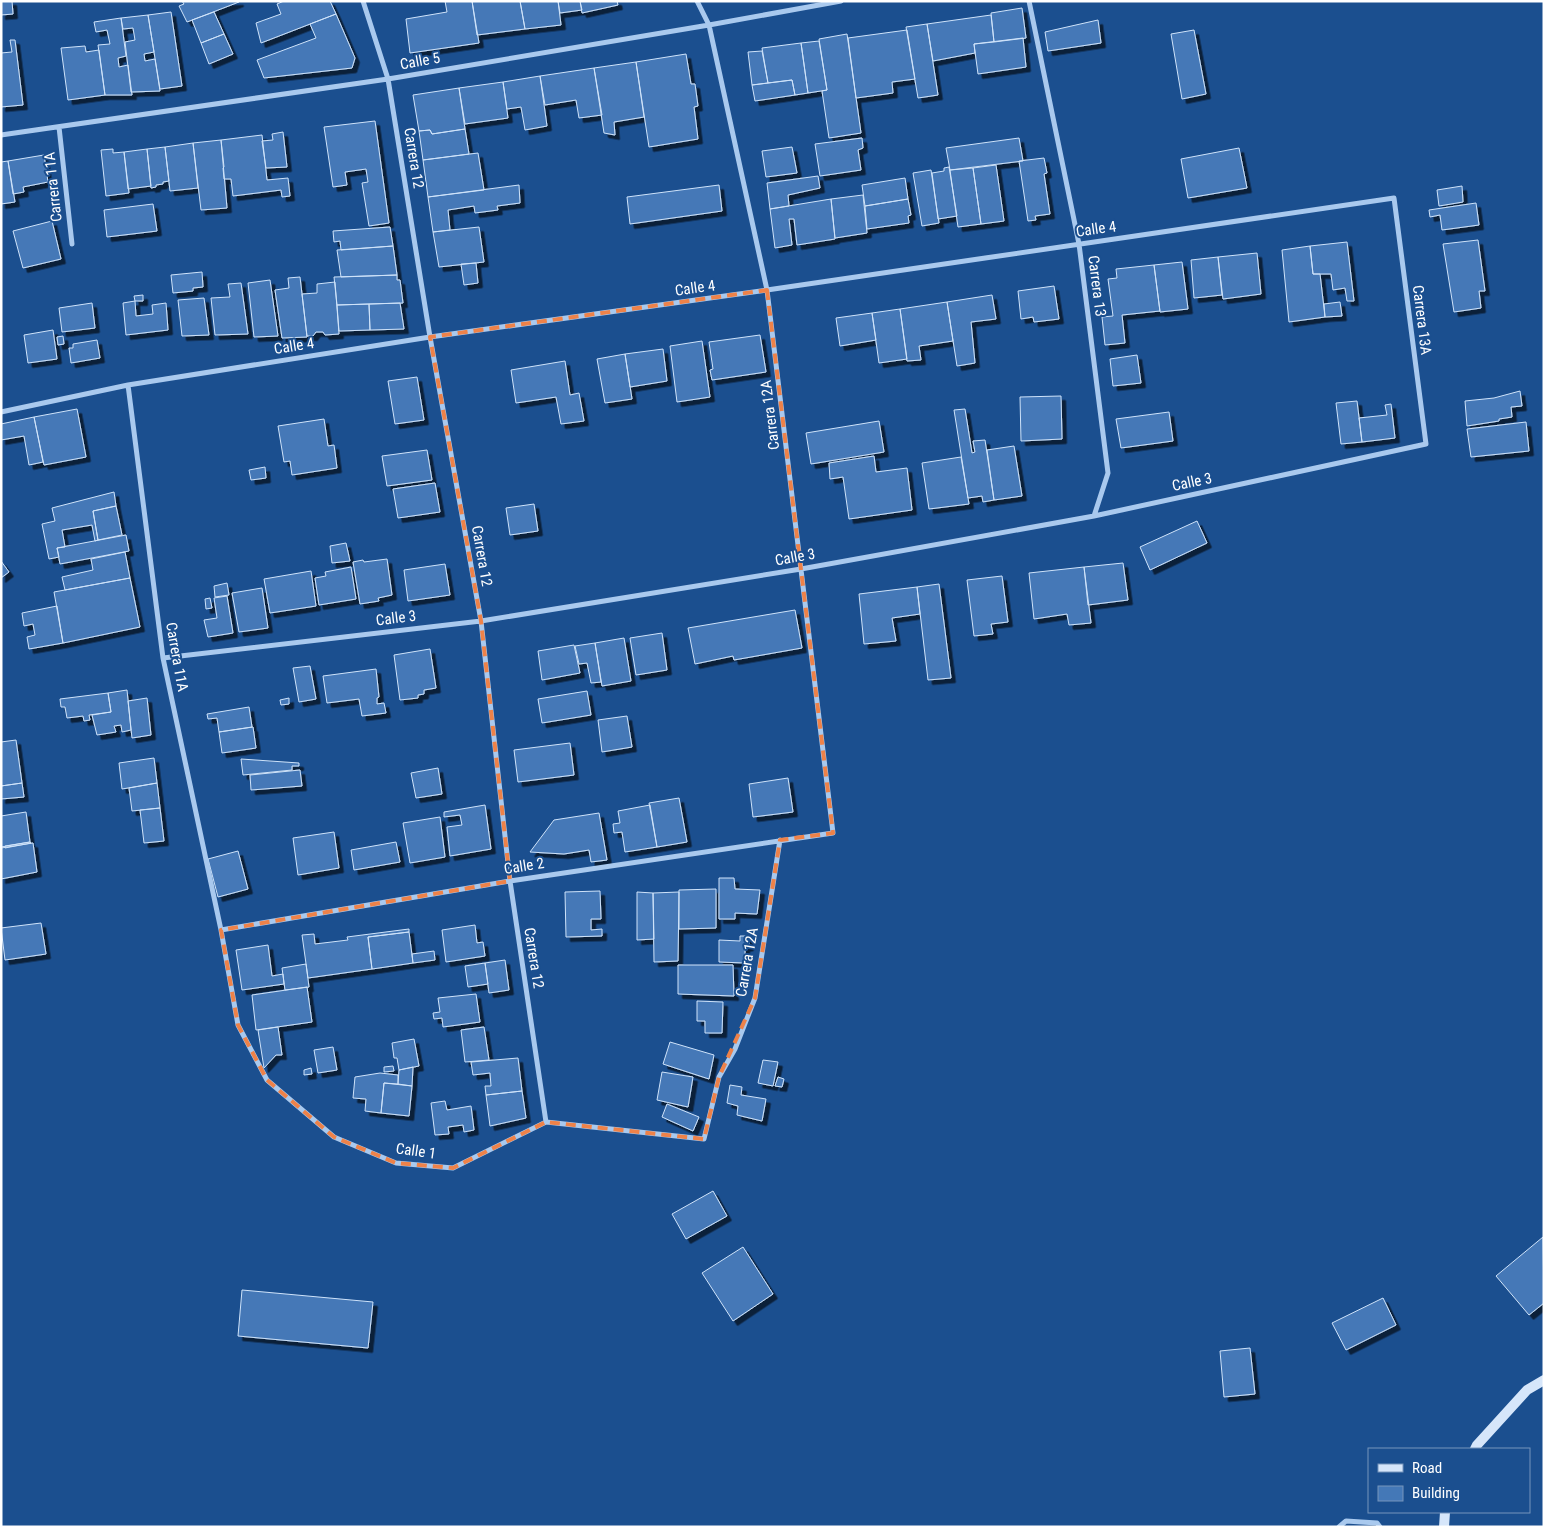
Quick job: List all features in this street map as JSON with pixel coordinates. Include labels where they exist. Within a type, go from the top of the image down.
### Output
[{"type":"street","name":"Carrera 12","points":[[363,1],[388,79],[430,337],[481,621],[510,881],[546,1122]]},
{"type":"street","name":"Carrera 12A","points":[[697,1],[709,25],[767,290],[833,833]]},
{"type":"street","name":"Calle 5","points":[[1,135],[388,79],[841,1]]},
{"type":"street","name":"Carrera 13","points":[[1029,1],[1078,244],[1108,473],[1094,516]]},
{"type":"street","name":"Carrera 11A","points":[[59,127],[72,244]]},
{"type":"street","name":"Calle 4","points":[[1,412],[128,385],[430,337],[767,290],[1394,198]]},
{"type":"street","name":"Carrera 13A","points":[[1394,198],[1426,444]]},
{"type":"street","name":"Carrera 11A","points":[[128,385],[163,658],[221,930]]},
{"type":"street","name":"Calle 3","points":[[163,658],[481,621],[801,570],[1094,516],[1426,444]]},
{"type":"street","name":"Calle 2","points":[[221,930],[510,881],[833,833]]},
{"type":"street","name":"Carrera 12A","points":[[546,1122],[704,1139],[719,1077],[735,1049],[755,998],[780,840]]},
{"type":"street","name":"Calle 1","points":[[221,930],[238,1025],[263,1072],[268,1080],[334,1137],[396,1163],[453,1168],[546,1122]]},
{"type":"street","points":[[1476,1448],[1527,1390],[1544,1380]]},
{"type":"street","points":[[1444,1527],[1445,1513]]},
{"type":"street","points":[[1339,1527],[1346,1522],[1376,1523],[1380,1527]]},
{"type":"highlighted area","points":[[767,290],[833,833],[780,840],[755,998],[719,1077],[704,1139],[546,1122],[453,1168],[396,1163],[334,1137],[267,1080],[238,1025],[221,930],[510,881],[481,621],[430,337]]},
{"type":"building","points":[[1,1],[12,1],[13,14],[1,15]]},
{"type":"building","points":[[182,1],[239,2],[187,22],[179,6],[184,4]]},
{"type":"building","points":[[284,1],[330,1],[336,14],[261,43],[256,23],[281,14],[277,4]]},
{"type":"building","points":[[445,1],[472,1],[479,43],[410,53],[406,19],[447,12]]},
{"type":"building","points":[[472,1],[520,1],[525,29],[477,35]]},
{"type":"building","points":[[520,1],[558,1],[561,25],[525,29]]},
{"type":"building","points":[[558,1],[580,1],[582,10],[560,13]]},
{"type":"building","points":[[580,1],[617,1],[618,5],[582,13]]},
{"type":"building","points":[[1022,8],[1026,38],[994,42],[991,13]]},
{"type":"building","points":[[171,12],[182,86],[160,89],[148,15]]},
{"type":"building","points":[[214,12],[224,34],[201,43],[192,20]]},
{"type":"building","points":[[336,14],[355,58],[352,68],[264,78],[257,60],[316,38],[310,24]]},
{"type":"building","points":[[148,15],[154,52],[144,54],[145,61],[155,59],[160,91],[131,92],[125,42],[135,40],[133,28],[123,29],[121,18]]},
{"type":"building","points":[[991,15],[994,42],[974,44],[975,53],[933,61],[927,24]]},
{"type":"building","points":[[121,18],[126,56],[118,58],[119,67],[128,65],[132,95],[105,95],[98,45],[110,44],[107,30],[96,32],[94,22]]},
{"type":"building","points":[[1098,20],[1101,43],[1048,51],[1045,32]]},
{"type":"building","points":[[927,24],[938,95],[918,98],[906,27]]},
{"type":"building","points":[[907,30],[915,79],[892,82],[893,93],[856,98],[848,38]]},
{"type":"building","points":[[1194,30],[1206,94],[1182,99],[1171,34]]},
{"type":"building","points":[[224,34],[233,54],[209,64],[201,43]]},
{"type":"building","points":[[847,34],[861,133],[829,138],[822,91],[827,90],[819,39]]},
{"type":"building","points":[[1023,38],[1026,67],[978,74],[974,44]]},
{"type":"building","points":[[10,40],[15,40],[23,105],[1,107],[1,53],[12,52]]},
{"type":"building","points":[[819,41],[827,90],[808,93],[801,43]]},
{"type":"building","points":[[801,43],[808,93],[795,95],[792,80],[768,83],[762,48]]},
{"type":"building","points":[[85,46],[86,52],[99,50],[105,95],[68,100],[61,48]]},
{"type":"building","points":[[762,51],[768,83],[752,85],[748,52]]},
{"type":"building","points":[[686,54],[691,84],[695,84],[698,106],[694,107],[698,139],[649,147],[636,62]]},
{"type":"building","points":[[636,62],[644,117],[614,122],[615,135],[604,133],[594,68]]},
{"type":"building","points":[[594,68],[602,115],[579,118],[576,100],[545,105],[540,76]]},
{"type":"building","points":[[540,76],[547,126],[525,130],[521,107],[507,109],[503,82]]},
{"type":"building","points":[[792,80],[795,95],[755,101],[752,85]]},
{"type":"building","points":[[503,82],[508,118],[465,124],[459,88]]},
{"type":"building","points":[[459,88],[465,129],[432,134],[430,130],[419,131],[413,95]]},
{"type":"building","points":[[375,121],[389,223],[369,226],[362,183],[368,182],[366,169],[345,172],[347,185],[333,187],[324,127]]},
{"type":"building","points":[[465,129],[469,154],[423,160],[419,131],[430,130],[432,134]]},
{"type":"building","points":[[283,132],[287,167],[266,168],[262,141],[273,140],[272,134]]},
{"type":"building","points":[[262,135],[267,180],[288,178],[290,196],[282,197],[281,190],[233,196],[231,179],[224,179],[221,140]]},
{"type":"building","points":[[862,138],[863,148],[858,150],[861,170],[820,176],[815,144]]},
{"type":"building","points":[[1019,138],[1023,161],[950,170],[946,148]]},
{"type":"building","points":[[221,140],[227,208],[201,210],[193,143]]},
{"type":"building","points":[[193,143],[198,188],[170,191],[165,147]]},
{"type":"building","points":[[165,147],[169,181],[151,188],[147,149]]},
{"type":"building","points":[[792,147],[797,173],[766,177],[762,151]]},
{"type":"building","points":[[1239,148],[1247,188],[1188,198],[1181,159]]},
{"type":"building","points":[[113,149],[113,153],[124,152],[129,193],[106,196],[101,150]]},
{"type":"building","points":[[147,149],[151,186],[128,189],[124,152]]},
{"type":"building","points":[[478,153],[484,190],[428,197],[423,160]]},
{"type":"building","points":[[44,155],[48,182],[23,187],[24,192],[13,194],[8,161]]},
{"type":"building","points":[[1044,158],[1047,173],[1044,174],[1050,214],[1035,216],[1036,220],[1028,221],[1019,161]]},
{"type":"building","points":[[8,161],[15,202],[1,204],[1,162]]},
{"type":"building","points":[[996,165],[1004,221],[981,224],[973,168]]},
{"type":"building","points":[[949,167],[957,216],[938,219],[932,173],[944,171],[944,168]]},
{"type":"building","points":[[973,168],[981,224],[958,227],[950,170]]},
{"type":"building","points":[[931,170],[939,223],[922,226],[913,173]]},
{"type":"building","points":[[818,176],[820,188],[788,195],[789,206],[770,209],[767,183]]},
{"type":"building","points":[[905,178],[908,199],[865,206],[862,185]]},
{"type":"building","points":[[519,185],[520,203],[497,206],[498,210],[475,213],[474,206],[448,210],[450,230],[433,232],[428,197]]},
{"type":"building","points":[[719,185],[722,211],[630,224],[627,197]]},
{"type":"building","points":[[1462,186],[1463,202],[1439,206],[1437,190]]},
{"type":"building","points":[[863,195],[867,233],[835,238],[831,199]]},
{"type":"building","points":[[831,199],[835,239],[797,245],[794,219],[789,219],[792,245],[775,248],[770,209]]},
{"type":"building","points":[[908,199],[911,215],[908,216],[909,223],[867,229],[865,206]]},
{"type":"building","points":[[1476,203],[1479,225],[1442,230],[1440,215],[1430,217],[1429,210]]},
{"type":"building","points":[[153,204],[157,231],[107,237],[104,210]]},
{"type":"building","points":[[52,221],[61,259],[23,268],[13,231]]},
{"type":"building","points":[[390,227],[393,246],[341,250],[340,241],[334,242],[333,231]]},
{"type":"building","points":[[479,227],[484,262],[439,267],[433,232]]},
{"type":"building","points":[[1478,240],[1485,291],[1479,291],[1481,308],[1454,312],[1443,244]]},
{"type":"building","points":[[1347,242],[1354,301],[1347,301],[1345,288],[1333,290],[1331,274],[1313,274],[1310,246]]},
{"type":"building","points":[[393,246],[397,275],[341,277],[337,250]]},
{"type":"building","points":[[1310,246],[1313,274],[1320,274],[1325,317],[1289,322],[1282,250]]},
{"type":"building","points":[[1257,253],[1261,294],[1223,299],[1218,257]]},
{"type":"building","points":[[1218,257],[1222,295],[1194,298],[1191,260]]},
{"type":"building","points":[[1182,262],[1188,309],[1160,312],[1154,265]]},
{"type":"building","points":[[476,263],[478,283],[464,285],[461,264]]},
{"type":"building","points":[[1154,265],[1160,311],[1122,315],[1125,343],[1105,345],[1102,317],[1113,316],[1108,279],[1117,278],[1116,269]]},
{"type":"building","points":[[202,272],[203,287],[193,288],[193,291],[173,293],[171,275]]},
{"type":"building","points":[[397,275],[397,280],[400,280],[403,303],[337,305],[334,277]]},
{"type":"building","points":[[300,277],[307,337],[282,338],[275,290],[289,288],[288,278]]},
{"type":"building","points":[[270,280],[278,336],[254,337],[248,283]]},
{"type":"building","points":[[335,282],[339,334],[325,335],[323,332],[316,332],[313,336],[307,336],[302,294],[317,293],[317,284]]},
{"type":"building","points":[[241,283],[248,334],[215,335],[211,298],[230,297],[228,284]]},
{"type":"building","points":[[1054,286],[1059,319],[1034,322],[1033,317],[1021,319],[1018,291]]},
{"type":"building","points":[[143,295],[143,301],[135,301],[134,296]]},
{"type":"building","points":[[992,295],[996,319],[971,322],[975,363],[957,366],[947,302]]},
{"type":"building","points":[[204,298],[209,335],[182,336],[178,300]]},
{"type":"building","points":[[135,301],[136,316],[153,314],[152,305],[166,303],[168,330],[126,335],[123,303]]},
{"type":"building","points":[[947,302],[953,341],[919,346],[921,360],[907,361],[900,309]]},
{"type":"building","points":[[1340,302],[1342,316],[1325,317],[1324,304]]},
{"type":"building","points":[[92,303],[95,328],[62,332],[59,308]]},
{"type":"building","points":[[400,303],[404,329],[370,330],[369,304]]},
{"type":"building","points":[[369,304],[370,330],[339,331],[337,305]]},
{"type":"building","points":[[900,309],[907,359],[879,363],[872,313]]},
{"type":"building","points":[[872,313],[876,340],[840,346],[836,318]]},
{"type":"building","points":[[53,330],[57,359],[28,363],[24,335]]},
{"type":"building","points":[[760,335],[766,372],[712,380],[710,370],[713,369],[709,342]]},
{"type":"building","points":[[63,336],[64,344],[58,345],[57,337]]},
{"type":"building","points":[[97,340],[100,358],[71,363],[69,348],[73,348],[73,344]]},
{"type":"building","points":[[702,341],[710,397],[677,402],[670,346]]},
{"type":"building","points":[[663,349],[667,381],[630,387],[625,354]]},
{"type":"building","points":[[625,354],[632,399],[605,403],[597,359]]},
{"type":"building","points":[[1137,355],[1141,383],[1113,386],[1110,359]]},
{"type":"building","points":[[565,361],[570,395],[579,393],[584,421],[561,424],[556,397],[516,403],[511,370]]},
{"type":"building","points":[[417,377],[424,420],[395,424],[388,381]]},
{"type":"building","points":[[1520,391],[1522,406],[1511,407],[1512,417],[1467,426],[1465,401],[1494,398]]},
{"type":"building","points":[[1061,396],[1062,439],[1021,441],[1020,397]]},
{"type":"building","points":[[1357,401],[1362,442],[1341,444],[1336,403]]},
{"type":"building","points":[[1391,404],[1395,438],[1362,442],[1359,418],[1387,415],[1385,405]]},
{"type":"building","points":[[77,409],[86,457],[44,465],[34,417]]},
{"type":"building","points":[[965,409],[972,453],[975,452],[973,441],[985,440],[994,500],[983,502],[982,496],[968,498],[954,410]]},
{"type":"building","points":[[1169,412],[1173,441],[1121,448],[1116,419]]},
{"type":"building","points":[[34,417],[43,462],[29,465],[24,436],[1,440],[1,424]]},
{"type":"building","points":[[324,419],[328,446],[334,445],[337,468],[292,475],[290,461],[284,462],[278,426]]},
{"type":"building","points":[[879,421],[884,452],[811,464],[806,433]]},
{"type":"building","points":[[1526,422],[1529,451],[1471,457],[1467,429]]},
{"type":"building","points":[[1014,446],[1022,496],[994,500],[987,450]]},
{"type":"building","points":[[427,450],[432,480],[387,486],[382,456]]},
{"type":"building","points":[[874,456],[876,472],[907,468],[912,510],[849,519],[843,477],[830,479],[829,463]]},
{"type":"building","points":[[961,457],[969,504],[929,509],[922,463]]},
{"type":"building","points":[[265,467],[266,478],[251,480],[249,470]]},
{"type":"building","points":[[435,483],[440,512],[398,518],[393,489]]},
{"type":"building","points":[[114,492],[116,506],[93,511],[98,540],[95,541],[92,525],[62,530],[65,547],[57,548],[59,557],[49,559],[42,524],[55,521],[52,508]]},
{"type":"building","points":[[534,504],[538,531],[510,535],[506,508]]},
{"type":"building","points":[[116,506],[122,535],[98,540],[93,511]]},
{"type":"building","points":[[1197,521],[1207,543],[1150,570],[1140,547]]},
{"type":"building","points":[[126,535],[129,551],[60,564],[57,548]]},
{"type":"building","points":[[346,543],[350,561],[332,563],[330,546]]},
{"type":"building","points":[[125,552],[130,578],[65,590],[62,577],[93,570],[91,559]]},
{"type":"building","points":[[387,559],[392,595],[378,598],[379,601],[360,604],[353,562]]},
{"type":"building","points":[[1,561],[9,572],[1,578]]},
{"type":"building","points":[[1123,563],[1128,600],[1088,605],[1084,567]]},
{"type":"building","points":[[445,564],[450,595],[408,601],[404,570]]},
{"type":"building","points":[[351,567],[356,599],[319,605],[315,578],[326,576],[325,572]]},
{"type":"building","points":[[1084,567],[1091,623],[1069,625],[1067,614],[1034,619],[1029,573]]},
{"type":"building","points":[[311,571],[316,606],[270,613],[264,579]]},
{"type":"building","points":[[1002,576],[1008,622],[991,624],[993,634],[974,636],[967,580]]},
{"type":"building","points":[[130,578],[140,627],[63,643],[54,592]]},
{"type":"building","points":[[227,583],[229,595],[215,597],[214,586]]},
{"type":"building","points":[[939,584],[951,678],[928,680],[917,587]]},
{"type":"building","points":[[917,587],[920,614],[892,618],[896,641],[864,644],[859,594]]},
{"type":"building","points":[[262,588],[268,628],[239,632],[232,593]]},
{"type":"building","points":[[227,596],[233,633],[208,637],[204,620],[217,618],[214,598]]},
{"type":"building","points":[[210,598],[212,608],[206,609],[205,599]]},
{"type":"building","points":[[57,606],[63,643],[29,649],[27,637],[35,635],[33,624],[24,626],[22,613]]},
{"type":"building","points":[[795,610],[802,648],[734,660],[733,656],[695,664],[688,628]]},
{"type":"building","points":[[662,633],[667,670],[636,675],[630,638]]},
{"type":"building","points":[[624,638],[631,681],[602,686],[595,643]]},
{"type":"building","points":[[595,643],[601,682],[591,683],[587,663],[579,664],[575,646]]},
{"type":"building","points":[[574,645],[580,673],[542,680],[538,651]]},
{"type":"building","points":[[430,649],[436,688],[424,690],[424,694],[418,695],[418,698],[400,700],[394,655]]},
{"type":"building","points":[[310,666],[316,699],[299,702],[293,668]]},
{"type":"building","points":[[376,669],[379,697],[377,698],[377,704],[384,703],[386,713],[362,716],[359,699],[327,703],[323,676]]},
{"type":"building","points":[[127,690],[131,730],[122,732],[121,725],[114,726],[116,732],[97,735],[92,715],[111,712],[108,693]]},
{"type":"building","points":[[587,691],[591,715],[542,723],[538,699]]},
{"type":"building","points":[[108,693],[111,712],[89,715],[90,720],[84,721],[83,716],[67,718],[65,707],[61,707],[60,699]]},
{"type":"building","points":[[147,698],[151,735],[132,738],[128,701]]},
{"type":"building","points":[[289,698],[289,704],[281,705],[280,700]]},
{"type":"building","points":[[249,707],[252,727],[219,732],[217,718],[208,719],[207,714]]},
{"type":"building","points":[[627,716],[632,747],[602,752],[598,720]]},
{"type":"building","points":[[253,727],[256,748],[222,753],[219,732]]},
{"type":"building","points":[[16,740],[22,783],[1,786],[1,742]]},
{"type":"building","points":[[570,743],[574,775],[518,782],[514,750]]},
{"type":"building","points":[[154,758],[157,783],[122,789],[119,763]]},
{"type":"building","points":[[241,759],[299,763],[299,766],[292,766],[292,770],[243,775]]},
{"type":"building","points":[[438,768],[442,794],[416,798],[411,773]]},
{"type":"building","points":[[300,770],[302,786],[251,790],[250,775]]},
{"type":"building","points":[[788,778],[793,812],[753,817],[749,784]]},
{"type":"building","points":[[22,783],[24,797],[1,799],[1,786]]},
{"type":"building","points":[[157,783],[160,808],[132,811],[129,788]]},
{"type":"building","points":[[679,798],[687,842],[657,847],[649,803]]},
{"type":"building","points":[[485,805],[491,849],[450,856],[447,827],[462,825],[460,815],[444,817],[444,812]]},
{"type":"building","points":[[650,805],[657,847],[625,852],[622,832],[614,833],[613,824],[620,823],[618,811]]},
{"type":"building","points":[[160,808],[164,841],[144,843],[140,810]]},
{"type":"building","points":[[26,812],[30,842],[1,847],[1,816]]},
{"type":"building","points":[[599,813],[607,860],[591,862],[589,850],[564,854],[530,852],[554,820]]},
{"type":"building","points":[[440,817],[445,857],[410,863],[403,823]]},
{"type":"building","points":[[334,832],[339,868],[298,875],[293,838]]},
{"type":"building","points":[[396,842],[400,862],[354,870],[351,850]]},
{"type":"building","points":[[31,843],[5,848],[5,846]]},
{"type":"building","points":[[33,843],[37,872],[1,879],[1,848]]},
{"type":"building","points":[[238,851],[248,889],[218,897],[208,859]]},
{"type":"building","points":[[719,878],[734,878],[735,889],[760,890],[757,914],[735,913],[735,919],[719,919]]},
{"type":"building","points":[[716,889],[716,928],[679,929],[679,890]]},
{"type":"building","points":[[600,891],[601,919],[591,919],[591,930],[602,929],[602,936],[566,937],[565,892]]},
{"type":"building","points":[[637,892],[653,893],[654,939],[637,940]]},
{"type":"building","points":[[679,892],[678,961],[654,962],[653,893]]},
{"type":"building","points":[[41,923],[46,954],[5,960],[1,928]]},
{"type":"building","points":[[475,925],[477,943],[483,942],[485,956],[446,962],[442,930]]},
{"type":"building","points":[[409,929],[409,932],[368,937],[372,969],[308,978],[302,935],[314,934],[315,944],[348,940],[347,937]]},
{"type":"building","points":[[409,932],[413,963],[372,969],[368,937]]},
{"type":"building","points":[[740,936],[749,936],[749,946],[745,947],[745,963],[719,962],[719,940],[740,941]]},
{"type":"building","points":[[268,945],[272,976],[283,974],[284,984],[242,990],[236,950]]},
{"type":"building","points":[[434,951],[435,960],[413,963],[412,954]]},
{"type":"building","points":[[505,960],[509,990],[489,993],[485,963]]},
{"type":"building","points":[[485,963],[488,984],[468,987],[465,966]]},
{"type":"building","points":[[306,964],[309,987],[285,990],[282,968]]},
{"type":"building","points":[[678,965],[733,965],[734,996],[678,994]]},
{"type":"building","points":[[307,987],[312,1022],[256,1030],[252,995]]},
{"type":"building","points":[[476,994],[480,1022],[443,1027],[442,1018],[434,1019],[433,1013],[440,1012],[438,998]]},
{"type":"building","points":[[697,1001],[723,1002],[722,1033],[705,1033],[705,1021],[697,1021]]},
{"type":"building","points":[[278,1027],[282,1055],[276,1055],[264,1068],[258,1030]]},
{"type":"building","points":[[484,1027],[489,1060],[465,1062],[461,1030]]},
{"type":"building","points":[[414,1039],[419,1066],[399,1070],[397,1058],[394,1058],[392,1043]]},
{"type":"building","points":[[670,1042],[714,1055],[709,1079],[663,1064]]},
{"type":"building","points":[[333,1047],[337,1070],[318,1073],[314,1050]]},
{"type":"building","points":[[518,1058],[522,1091],[486,1095],[485,1086],[491,1086],[490,1073],[473,1075],[471,1062]]},
{"type":"building","points":[[763,1060],[778,1062],[773,1086],[758,1083]]},
{"type":"building","points":[[393,1066],[394,1071],[384,1072],[384,1067]]},
{"type":"building","points":[[413,1067],[412,1086],[398,1084],[399,1070]]},
{"type":"building","points":[[311,1068],[312,1074],[304,1075],[304,1070]]},
{"type":"building","points":[[662,1072],[693,1077],[688,1107],[657,1100]]},
{"type":"building","points":[[380,1073],[398,1075],[398,1084],[384,1083],[381,1113],[365,1111],[366,1099],[353,1098],[355,1077]]},
{"type":"building","points":[[778,1077],[784,1079],[782,1087],[775,1086]]},
{"type":"building","points":[[384,1083],[412,1086],[409,1116],[381,1113]]},
{"type":"building","points":[[730,1085],[742,1087],[741,1095],[766,1099],[762,1121],[737,1115],[738,1106],[727,1103]]},
{"type":"building","points":[[522,1091],[526,1118],[490,1126],[486,1095]]},
{"type":"building","points":[[445,1101],[447,1110],[471,1106],[474,1130],[464,1132],[463,1125],[448,1127],[449,1134],[435,1135],[431,1103]]},
{"type":"building","points":[[667,1104],[699,1117],[693,1131],[662,1117]]},
{"type":"building","points":[[713,1191],[727,1216],[686,1239],[672,1214]]},
{"type":"building","points":[[1543,1237],[1544,1303],[1529,1315],[1496,1276]]},
{"type":"building","points":[[743,1247],[773,1294],[733,1321],[702,1273]]},
{"type":"building","points":[[242,1290],[373,1302],[368,1348],[238,1336]]},
{"type":"building","points":[[1383,1298],[1396,1325],[1346,1350],[1332,1323]]},
{"type":"building","points":[[1250,1348],[1255,1394],[1224,1397],[1220,1351]]}]
